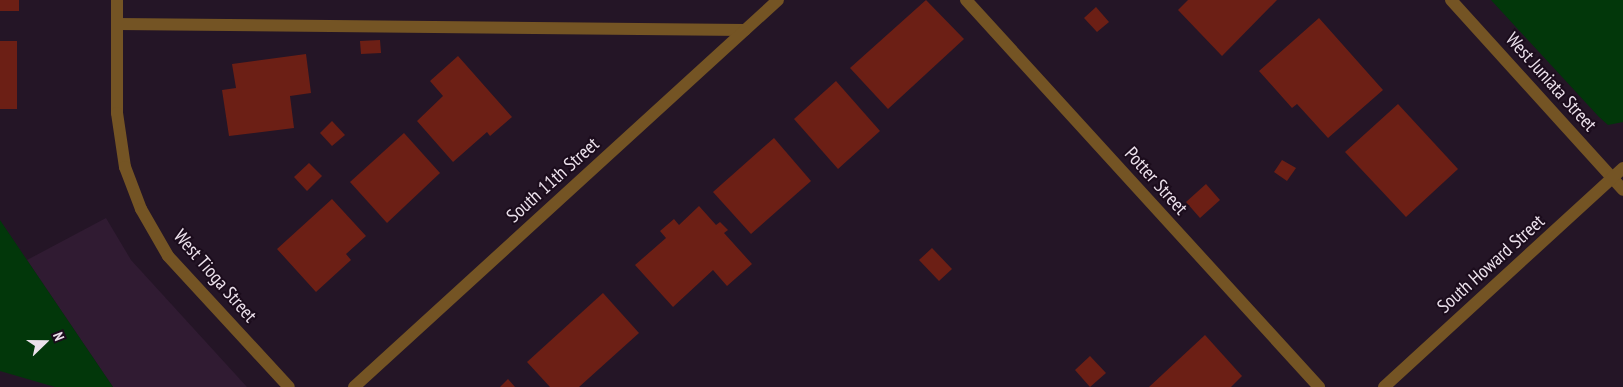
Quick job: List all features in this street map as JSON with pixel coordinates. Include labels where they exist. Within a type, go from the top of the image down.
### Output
[{"type":"street","name":"West Tioga Street","points":[[117,0],[117,113],[125,167],[141,209],[168,256],[289,387]]},
{"type":"street","name":"South 11th Street","points":[[354,387],[778,0]]},
{"type":"street","name":"Potter Street","points":[[966,0],[1319,387]]},
{"type":"street","name":"West Juniata Street","points":[[1451,0],[1623,190]]},
{"type":"street","points":[[117,24],[745,30]]},
{"type":"street","name":"South Howard Street","points":[[1384,387],[1623,168]]},
{"type":"shaded area","points":[[106,218],[131,260],[247,387],[113,387],[27,260]]},
{"type":"green space","points":[[1491,0],[1623,0],[1623,122],[1608,125],[1599,117]]},
{"type":"green space","points":[[0,220],[113,387],[55,387],[0,371]]},
{"type":"building","points":[[0,0],[19,0],[19,11],[0,11]]},
{"type":"building","points":[[926,0],[964,39],[888,109],[850,68]]},
{"type":"building","points":[[1188,0],[1277,0],[1222,56],[1178,10]]},
{"type":"building","points":[[1096,7],[1109,22],[1097,32],[1084,18]]},
{"type":"building","points":[[1319,18],[1383,90],[1328,138],[1297,104],[1292,108],[1259,71]]},
{"type":"building","points":[[380,40],[381,53],[361,54],[360,41]]},
{"type":"building","points":[[0,41],[17,41],[17,109],[0,109]]},
{"type":"building","points":[[306,54],[311,93],[290,96],[294,128],[229,136],[222,90],[236,88],[232,64]]},
{"type":"building","points":[[458,56],[512,117],[490,136],[487,132],[453,162],[417,121],[443,96],[430,81]]},
{"type":"building","points":[[836,81],[880,131],[838,169],[794,119]]},
{"type":"building","points":[[1398,104],[1458,169],[1406,217],[1345,152]]},
{"type":"building","points":[[332,121],[345,135],[332,146],[320,133]]},
{"type":"building","points":[[404,133],[440,173],[387,223],[350,182]]},
{"type":"building","points":[[774,138],[811,181],[751,234],[713,192]]},
{"type":"building","points":[[1282,160],[1296,168],[1287,181],[1274,172]]},
{"type":"building","points":[[309,163],[322,176],[307,191],[294,177]]},
{"type":"building","points":[[1206,184],[1220,200],[1200,218],[1186,202]]},
{"type":"building","points":[[332,199],[366,236],[346,254],[351,260],[316,292],[277,249]]},
{"type":"building","points":[[699,206],[716,225],[720,222],[728,230],[724,233],[752,264],[727,286],[713,270],[673,307],[635,265],[666,238],[660,231],[674,219],[679,225]]},
{"type":"building","points":[[932,248],[952,269],[939,281],[919,260]]},
{"type":"building","points":[[603,293],[639,333],[579,387],[550,387],[527,362]]},
{"type":"building","points":[[1205,335],[1242,376],[1231,387],[1149,387]]},
{"type":"building","points":[[1090,356],[1106,373],[1090,387],[1075,370]]},
{"type":"building","points":[[508,379],[515,387],[500,387]]}]
